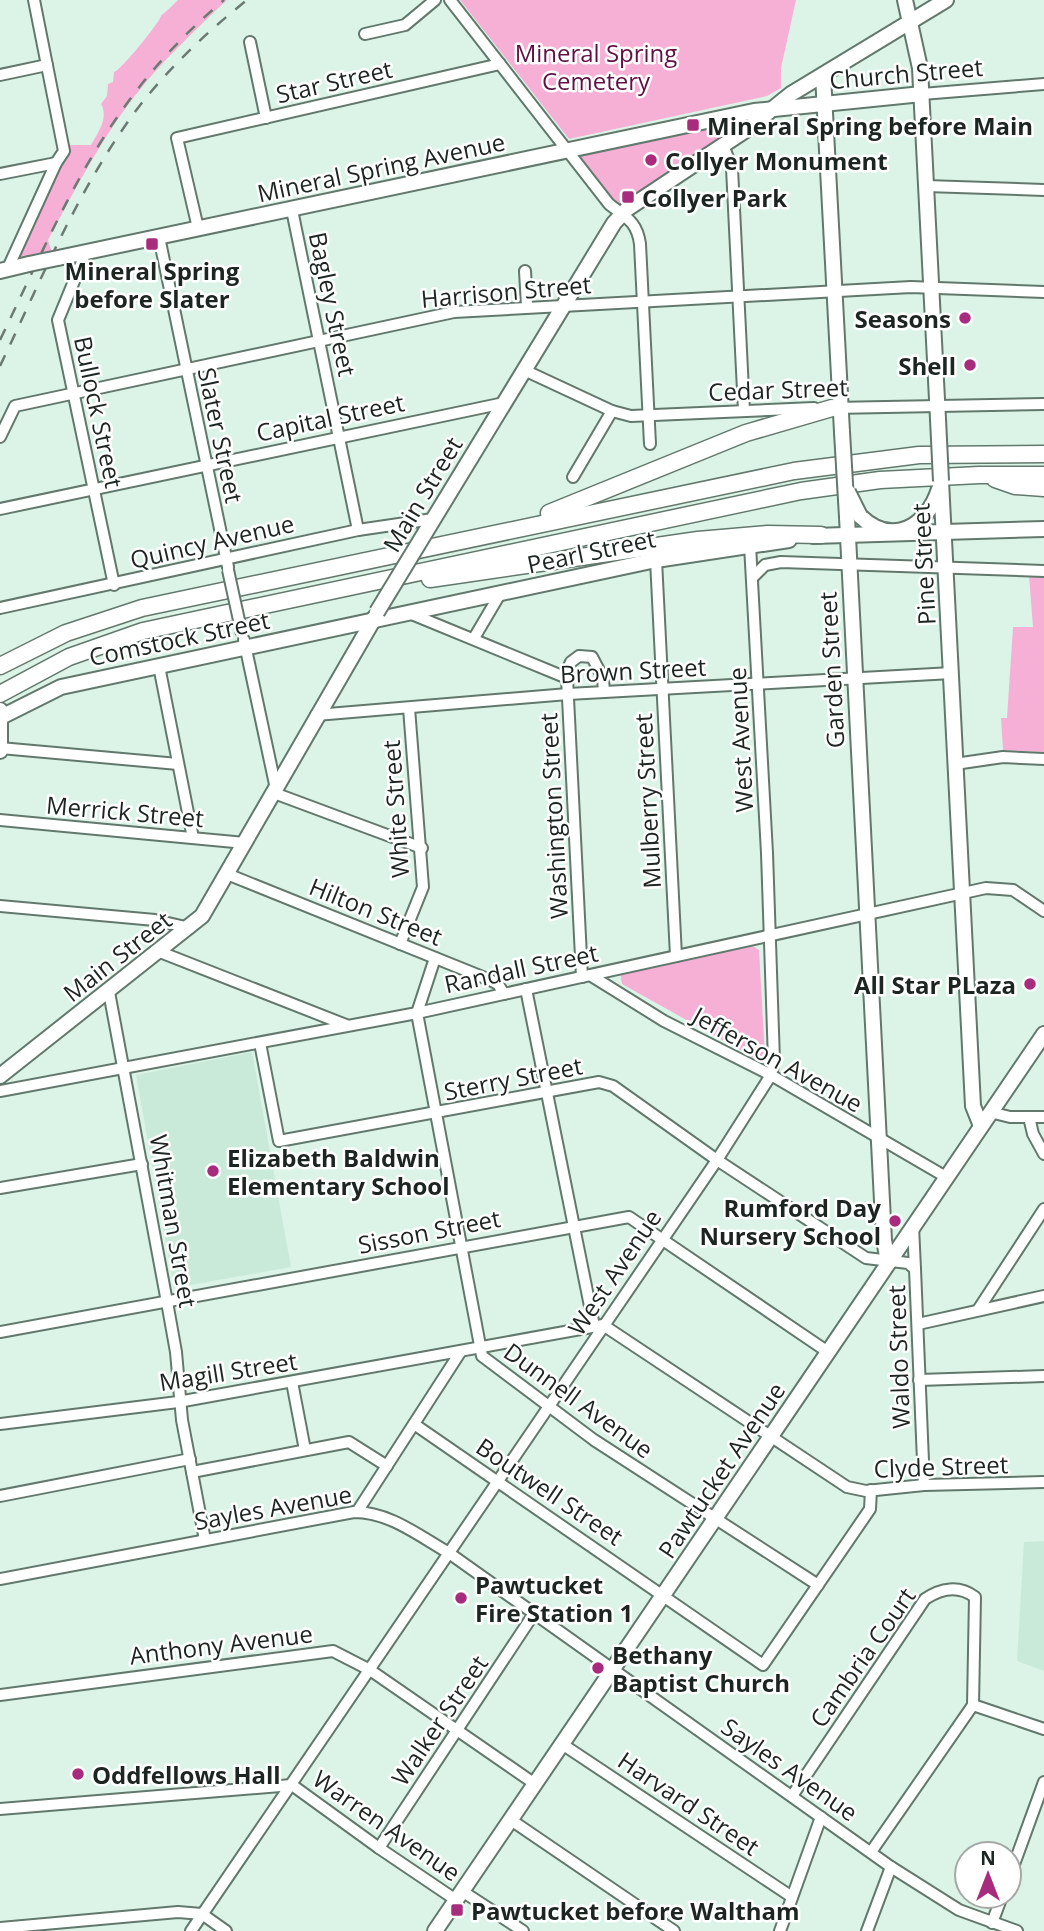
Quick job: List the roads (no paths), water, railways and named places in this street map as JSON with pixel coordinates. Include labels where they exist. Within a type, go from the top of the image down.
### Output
[{"type":"highway","points":[[491,534],[603,493],[738,435],[836,408]]},
{"type":"highway","points":[[0,666],[66,633],[135,610],[825,465],[936,454],[1044,454]]},
{"type":"highway","points":[[979,475],[1015,486],[1044,488]]},
{"type":"highway","points":[[0,694],[69,657],[127,636],[789,493],[880,480],[1044,475]]},
{"type":"highway","points":[[313,594],[578,560],[698,540],[767,534],[821,535]]},
{"type":"main road","name":"Pine Street","points":[[905,0],[918,58],[922,94],[941,481],[936,511],[944,531],[973,1106],[981,1126]]},
{"type":"main road","name":"Main Street","points":[[1,1074],[160,952],[190,928],[208,909],[316,715],[614,223],[772,108],[946,0]]},
{"type":"main road","points":[[823,75],[834,291],[836,408],[842,432],[844,481],[853,517],[895,533],[916,525],[936,511]]},
{"type":"main road","name":"Church Street","points":[[772,108],[922,94]]},
{"type":"main road","name":"Mineral Spring Avenue","points":[[4,270],[772,108]]},
{"type":"main road","name":"Garden Street","points":[[853,517],[847,534],[878,1138],[884,1240],[888,1262]]},
{"type":"main road","name":"Pearl Street","points":[[375,616],[409,613],[656,560],[821,535],[1044,529]]},
{"type":"main road","name":"Comstock Street","points":[[1,717],[61,687],[159,666],[244,640],[375,616]]},
{"type":"main road","points":[[0,710],[0,750]]},
{"type":"main road","name":"Pawtucket Avenue","points":[[435,1931],[1044,1034]]},
{"type":"street","points":[[4,270],[64,151],[34,0]]},
{"type":"street","points":[[365,34],[405,25],[435,0]]},
{"type":"street","points":[[450,0],[609,204],[632,220],[639,236],[650,444]]},
{"type":"street","points":[[250,42],[266,118]]},
{"type":"street","name":"Star Street","points":[[198,228],[177,138],[500,64]]},
{"type":"street","points":[[0,75],[47,65]]},
{"type":"street","name":"Church Street","points":[[922,94],[1044,85]]},
{"type":"street","points":[[723,145],[732,168],[744,411]]},
{"type":"street","points":[[0,174],[56,163]]},
{"type":"street","points":[[926,186],[1044,190]]},
{"type":"street","name":"Bagley Street","points":[[292,211],[358,530]]},
{"type":"street","name":"Slater Street","points":[[159,237],[275,791]]},
{"type":"street","name":"Bullock Street","points":[[86,252],[58,320],[114,584]]},
{"type":"street","points":[[525,271],[527,306]]},
{"type":"street","name":"Harrison Street","points":[[0,437],[15,406],[454,312],[834,291],[931,288],[1044,292]]},
{"type":"street","name":"Cedar Street","points":[[524,370],[612,411],[648,417],[937,404],[1044,404]]},
{"type":"street","name":"Capital Street","points":[[0,509],[504,403]]},
{"type":"street","points":[[573,477],[612,411]]},
{"type":"street","name":"Quincy Avenue","points":[[0,608],[114,584],[227,565],[358,530],[433,519]]},
{"type":"street","name":"West Avenue","points":[[191,1931],[498,1481],[598,1326],[717,1160],[771,1075],[774,1061],[770,935],[750,545]]},
{"type":"street","name":"Mulberry Street","points":[[656,560],[676,956]]},
{"type":"street","points":[[752,578],[771,562],[1044,571]]},
{"type":"street","points":[[474,638],[500,594]]},
{"type":"street","points":[[409,613],[565,675],[571,662],[579,656],[592,657],[603,678],[604,692]]},
{"type":"street","points":[[159,666],[193,838]]},
{"type":"street","name":"Brown Street","points":[[316,715],[568,694],[952,673]]},
{"type":"street","name":"Washington Street","points":[[565,675],[586,976]]},
{"type":"street","name":"White Street","points":[[400,944],[422,887],[422,848],[412,772],[410,708]]},
{"type":"street","points":[[0,750],[178,764]]},
{"type":"street","points":[[955,764],[1003,757],[1044,759]]},
{"type":"street","points":[[271,765],[286,771]]},
{"type":"street","points":[[275,791],[422,848]]},
{"type":"street","name":"Merrick Street","points":[[0,820],[245,843]]},
{"type":"street","name":"Hilton Street","points":[[227,874],[490,980],[502,988],[504,994]]},
{"type":"street","name":"Randall Street","points":[[0,1091],[417,1013],[963,892],[993,887],[1006,888],[1044,911]]},
{"type":"street","points":[[0,906],[155,920],[190,928]]},
{"type":"street","points":[[160,952],[348,1026]]},
{"type":"street","name":"Dunnell Avenue","points":[[435,958],[417,1013],[478,1348],[491,1365],[594,1440],[818,1585]]},
{"type":"street","name":"Jefferson Avenue","points":[[586,976],[664,1021],[771,1075],[946,1177]]},
{"type":"street","points":[[478,1348],[598,1326],[573,1226],[526,989]]},
{"type":"street","name":"Whitman Street","points":[[109,992],[167,1301],[192,1472]]},
{"type":"street","name":"Sterry Street","points":[[260,1042],[279,1142],[599,1083],[613,1086],[717,1160],[866,1258],[888,1262]]},
{"type":"street","points":[[990,1112],[1010,1117],[1044,1117]]},
{"type":"street","points":[[1029,1117],[1033,1134],[1044,1154]]},
{"type":"street","points":[[0,1188],[142,1164]]},
{"type":"street","points":[[978,1310],[1044,1209]]},
{"type":"street","name":"Sisson Street","points":[[0,1332],[629,1217],[828,1352]]},
{"type":"street","name":"Waldo Street","points":[[913,1226],[924,1485]]},
{"type":"street","name":"Waldo Street","points":[[888,1262],[908,1263],[915,1269]]},
{"type":"street","points":[[918,1324],[1044,1296]]},
{"type":"street","name":"Clyde Street","points":[[598,1326],[848,1487],[872,1490],[924,1485],[1044,1482]]},
{"type":"street","name":"Magill Street","points":[[0,1424],[181,1401],[478,1348]]},
{"type":"street","points":[[357,1512],[461,1351]]},
{"type":"street","points":[[919,1380],[1044,1376]]},
{"type":"street","points":[[292,1382],[305,1450]]},
{"type":"street","name":"Boutwell Street","points":[[414,1424],[664,1594],[763,1665],[818,1585]]},
{"type":"street","points":[[205,1540],[192,1472],[349,1442],[387,1466]]},
{"type":"street","points":[[0,1496],[190,1460]]},
{"type":"street","points":[[818,1585],[870,1509],[872,1490]]},
{"type":"street","name":"Sayles Avenue","points":[[0,1579],[357,1512],[370,1512],[393,1520],[449,1553],[891,1867],[959,1910],[1017,1931]]},
{"type":"street","name":"Cambria Court","points":[[792,1796],[907,1624],[925,1599],[937,1591],[956,1588],[975,1597],[972,1705]]},
{"type":"street","name":"Walker Street","points":[[379,1848],[533,1615]]},
{"type":"street","name":"Anthony Avenue","points":[[0,1695],[333,1651],[370,1670],[535,1784]]},
{"type":"street","points":[[871,1852],[972,1705],[1044,1729]]},
{"type":"street","name":"Harvard Street","points":[[562,1744],[792,1897]]},
{"type":"street","points":[[1023,1840],[1044,1782]]},
{"type":"street","name":"Warren Avenue","points":[[0,1809],[292,1785],[379,1848],[523,1931]]},
{"type":"street","points":[[780,1931],[821,1818]]},
{"type":"street","points":[[511,1820],[674,1931]]},
{"type":"street","points":[[867,1931],[891,1867]]},
{"type":"street","points":[[992,1923],[997,1910]]},
{"type":"street","points":[[0,1928],[178,1912],[202,1914],[226,1931]]},
{"type":"railway","points":[[0,340],[68,199],[118,116],[148,76],[183,38],[224,0]]},
{"type":"railway","points":[[0,366],[64,231],[119,134],[178,62],[247,0]]},
{"type":"place","name":"Mineral Spring before Main","points":[[693,125]]},
{"type":"place","name":"Collyer Monument","points":[[651,160]]},
{"type":"place","name":"Collyer Park","points":[[628,197]]},
{"type":"place","name":"Mineral Spring before Slater","points":[[152,244]]},
{"type":"place","name":"Seasons","points":[[965,318]]},
{"type":"place","name":"Shell","points":[[970,365]]},
{"type":"place","name":"All Star PLaza","points":[[1030,984]]},
{"type":"place","name":"Elizabeth Baldwin Elementary School","points":[[213,1171]]},
{"type":"place","name":"Rumford Day Nursery School","points":[[895,1221]]},
{"type":"place","name":"Pawtucket Fire Station 1","points":[[461,1598]]},
{"type":"place","name":"Bethany Baptist Church","points":[[598,1668]]},
{"type":"place","name":"Oddfellows Hall","points":[[78,1774]]},
{"type":"place","name":"Pawtucket before Waltham","points":[[457,1910]]},
{"type":"park label","name":"Mineral Spring Cemetery","points":[[596,66]]}]
